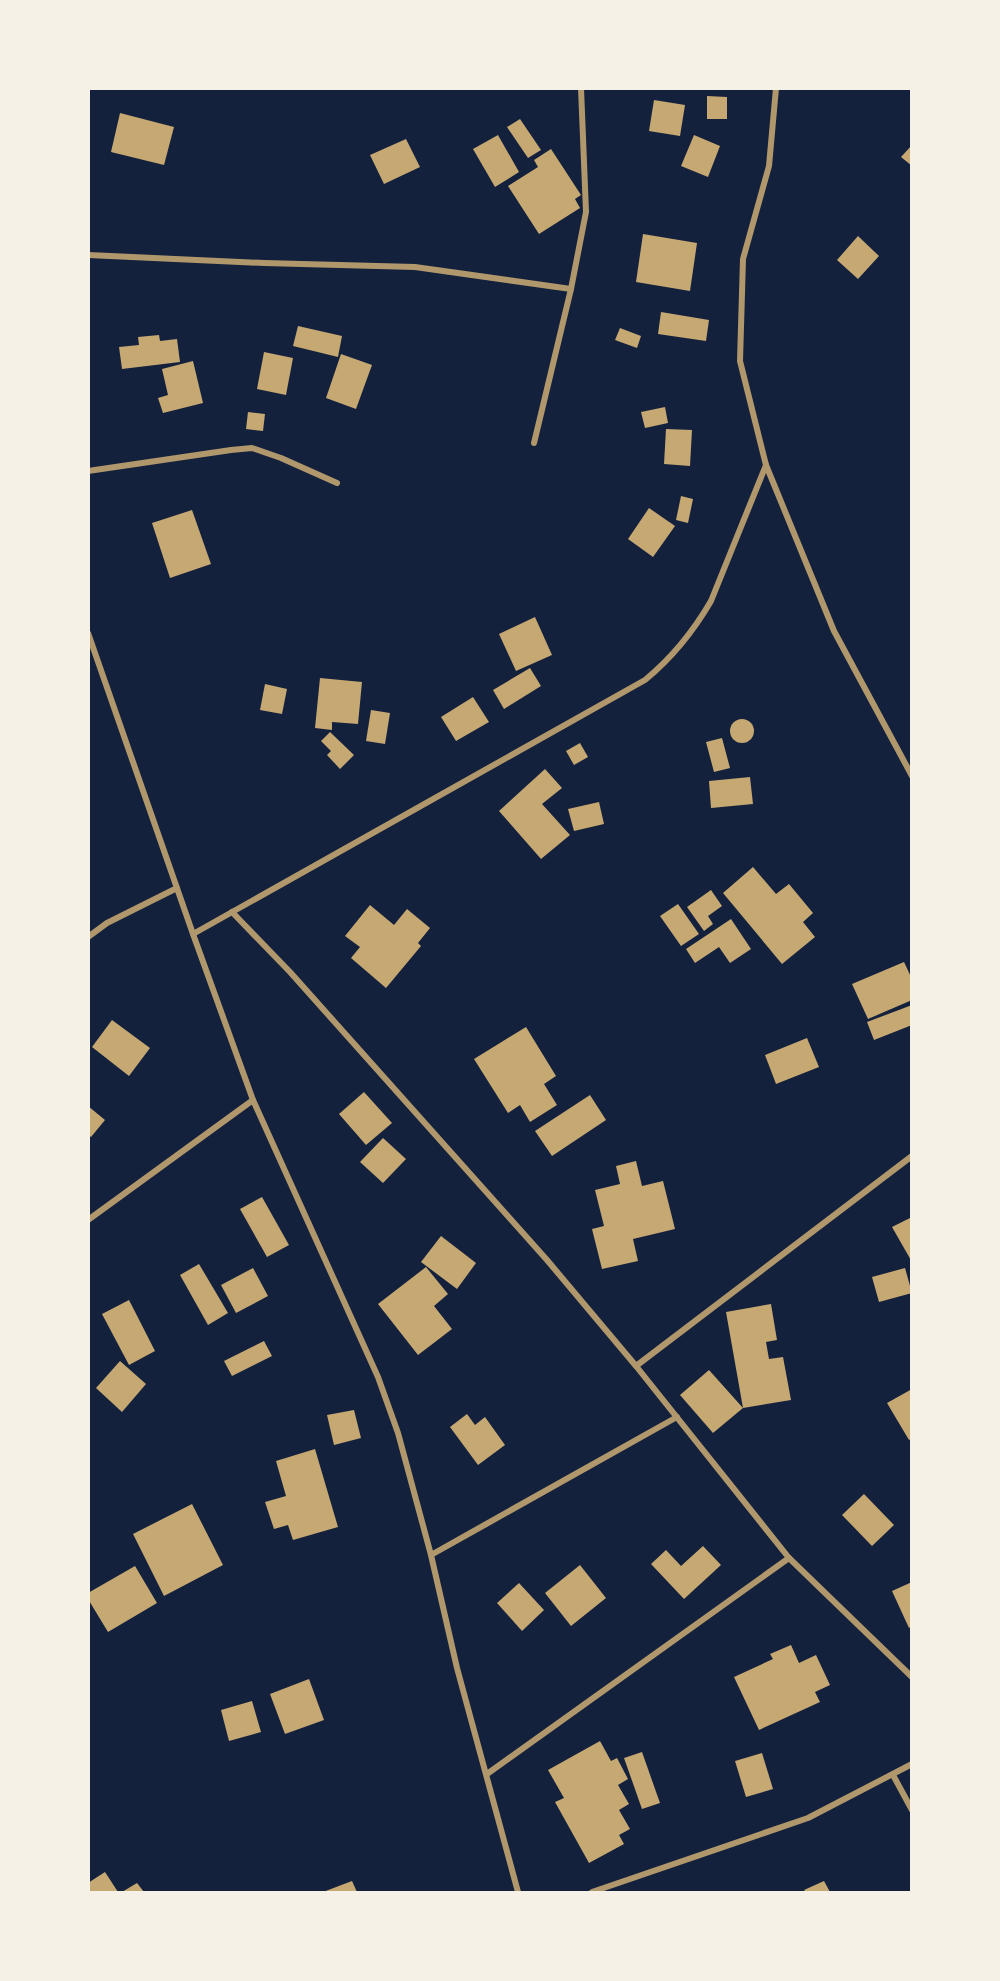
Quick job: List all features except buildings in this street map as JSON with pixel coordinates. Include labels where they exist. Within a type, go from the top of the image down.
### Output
[{"type":"street","points":[[534,443],[571,289],[586,212],[581,88]]},
{"type":"street","points":[[776,88],[769,166],[743,259],[740,361],[766,465],[834,630],[912,776]]},
{"type":"street","points":[[88,255],[415,267],[571,289]]},
{"type":"street","points":[[88,471],[252,448],[338,483]]},
{"type":"street","points":[[193,934],[645,680],[666,663],[699,622],[711,601],[766,465]]},
{"type":"street","points":[[88,633],[253,1100],[378,1377],[398,1433],[518,1893]]},
{"type":"street","points":[[88,937],[107,922],[177,888]]},
{"type":"street","points":[[232,912],[290,972],[417,1112],[547,1260],[636,1366],[789,1558],[912,1677]]},
{"type":"street","points":[[88,1220],[253,1100]]},
{"type":"street","points":[[636,1366],[912,1156]]},
{"type":"street","points":[[431,1555],[677,1417]]},
{"type":"street","points":[[487,1774],[789,1558]]},
{"type":"street","points":[[592,1893],[808,1818],[912,1764]]},
{"type":"street","points":[[893,1775],[912,1810]]}]
